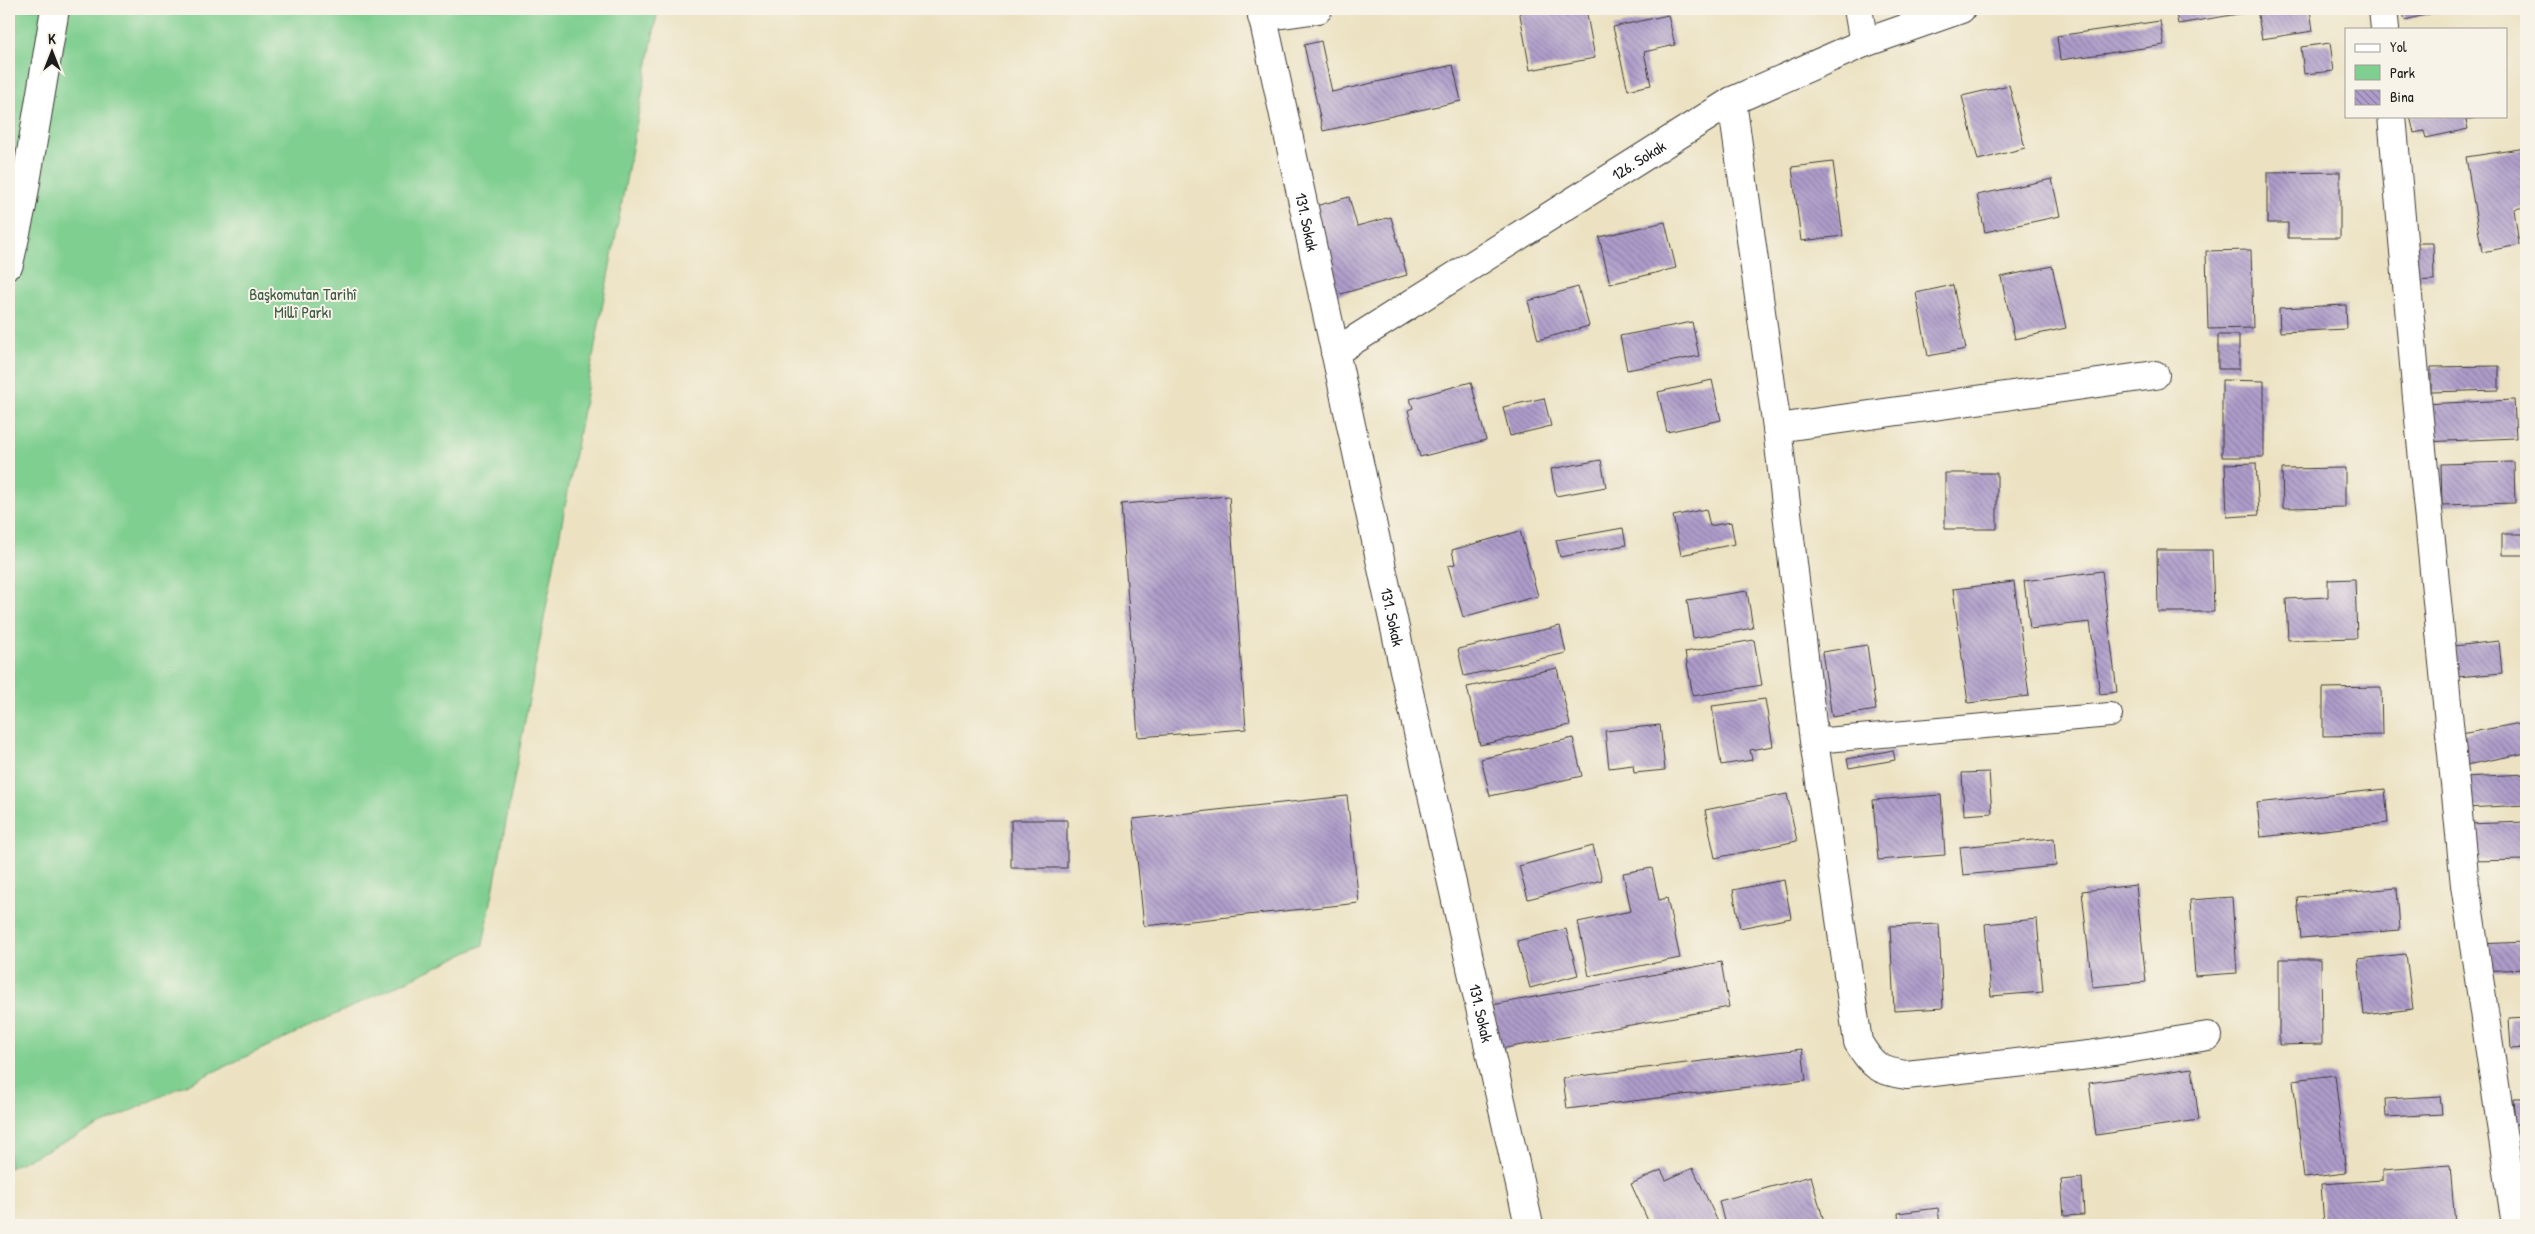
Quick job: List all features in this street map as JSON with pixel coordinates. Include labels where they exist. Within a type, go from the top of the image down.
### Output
[{"type":"street","points":[[9,264],[22,206],[55,9]]},
{"type":"street","points":[[1261,13],[1318,9]]},
{"type":"street","points":[[1858,9],[1864,43]]},
{"type":"street","name":"126. Sokak","points":[[1335,352],[1732,101],[1864,43],[1961,9]]},
{"type":"street","points":[[2383,9],[2385,28]]},
{"type":"street","name":"131. Sokak","points":[[1261,13],[1529,1225]]},
{"type":"street","points":[[1732,101],[1777,428],[1814,741],[1858,1042],[1868,1059],[1883,1071],[1906,1075],[2070,1057],[2208,1036]]},
{"type":"street","points":[[2392,118],[2464,885],[2516,1225]]},
{"type":"street","points":[[1777,428],[2154,375]]},
{"type":"lane","points":[[1814,741],[2110,715]]},
{"type":"green space","name":"Başkomutan Tarihî Millî Parkı","points":[[9,9],[658,9],[483,945],[9,1168]]},
{"type":"building","points":[[1519,9],[1586,9],[1595,58],[1530,70]]},
{"type":"building","points":[[2175,9],[2244,9],[2244,13],[2178,24]]},
{"type":"building","points":[[2257,9],[2310,9],[2313,31],[2262,39]]},
{"type":"building","points":[[2402,9],[2449,9],[2405,20]]},
{"type":"building","points":[[1668,15],[1675,45],[1644,52],[1651,85],[1628,90],[1613,27]]},
{"type":"building","points":[[2160,21],[2164,45],[2060,60],[2057,36]]},
{"type":"building","points":[[1321,41],[1332,92],[1453,65],[1461,101],[1323,131],[1304,45]]},
{"type":"building","points":[[2330,43],[2334,71],[2304,74],[2301,47]]},
{"type":"building","points":[[2009,85],[2025,148],[1978,160],[1962,96]]},
{"type":"building","points":[[2410,118],[2474,118],[2466,120],[2468,129],[2426,138],[2424,131],[2414,133]]},
{"type":"building","points":[[2526,148],[2526,207],[2514,209],[2519,245],[2482,252],[2466,157]]},
{"type":"building","points":[[1833,162],[1843,236],[1801,241],[1792,167]]},
{"type":"building","points":[[2340,172],[2340,238],[2288,238],[2288,223],[2267,223],[2267,173]]},
{"type":"building","points":[[2052,179],[2060,216],[1985,232],[1977,195]]},
{"type":"building","points":[[1349,197],[1357,226],[1391,217],[1407,275],[1334,296],[1308,208]]},
{"type":"building","points":[[1665,222],[1676,268],[1610,284],[1599,237]]},
{"type":"building","points":[[2408,243],[2433,243],[2434,280],[2409,281]]},
{"type":"building","points":[[2251,250],[2253,328],[2208,329],[2206,251]]},
{"type":"building","points":[[2052,266],[2066,328],[2015,339],[2001,277]]},
{"type":"building","points":[[1953,285],[1966,349],[1928,356],[1916,293]]},
{"type":"building","points":[[1578,287],[1589,326],[1538,340],[1528,301]]},
{"type":"building","points":[[2346,305],[2347,329],[2280,332],[2279,308]]},
{"type":"building","points":[[1692,322],[1699,356],[1627,370],[1620,336]]},
{"type":"building","points":[[2218,335],[2239,335],[2239,369],[2218,369]]},
{"type":"building","points":[[2499,366],[2499,390],[2431,392],[2431,367]]},
{"type":"building","points":[[1712,380],[1721,420],[1667,432],[1658,392]]},
{"type":"building","points":[[2222,380],[2264,381],[2264,457],[2222,457]]},
{"type":"building","points":[[1471,382],[1486,440],[1420,457],[1408,410],[1413,408],[1410,399]]},
{"type":"building","points":[[1544,398],[1551,426],[1510,436],[1503,407]]},
{"type":"building","points":[[2514,400],[2516,438],[2424,442],[2422,404]]},
{"type":"building","points":[[1601,460],[1606,487],[1556,496],[1551,469]]},
{"type":"building","points":[[2514,462],[2515,503],[2442,505],[2441,464]]},
{"type":"building","points":[[2256,463],[2259,515],[2227,517],[2225,464]]},
{"type":"building","points":[[2345,468],[2345,507],[2283,508],[2282,469]]},
{"type":"building","points":[[1945,473],[1997,473],[1997,529],[1945,529]]},
{"type":"building","points":[[1229,496],[1246,729],[1138,737],[1121,504]]},
{"type":"building","points":[[1706,509],[1710,526],[1731,522],[1735,544],[1681,555],[1673,516]]},
{"type":"building","points":[[1623,528],[1626,545],[1560,557],[1556,540]]},
{"type":"building","points":[[1520,531],[1538,596],[1463,617],[1448,566],[1455,564],[1452,550]]},
{"type":"building","points":[[2502,534],[2526,534],[2526,555],[2502,555]]},
{"type":"building","points":[[2157,550],[2212,550],[2214,612],[2158,612]]},
{"type":"building","points":[[2102,571],[2117,692],[2100,694],[2090,622],[2030,629],[2024,581]]},
{"type":"building","points":[[2355,579],[2357,638],[2288,640],[2286,599],[2328,597],[2328,580]]},
{"type":"building","points":[[2014,582],[2029,696],[1968,703],[1953,589]]},
{"type":"building","points":[[1747,591],[1753,628],[1693,638],[1687,600]]},
{"type":"building","points":[[1560,626],[1566,653],[1464,676],[1458,649]]},
{"type":"building","points":[[1754,640],[1762,685],[1693,696],[1685,652]]},
{"type":"building","points":[[2499,641],[2502,673],[2457,677],[2454,646]]},
{"type":"building","points":[[1867,645],[1876,710],[1832,717],[1822,652]]},
{"type":"building","points":[[1557,668],[1570,725],[1480,745],[1467,687]]},
{"type":"building","points":[[2381,687],[2382,735],[2323,736],[2323,688]]},
{"type":"building","points":[[1765,699],[1773,746],[1750,750],[1752,760],[1721,765],[1712,706]]},
{"type":"building","points":[[2526,722],[2526,753],[2461,766],[2456,735]]},
{"type":"building","points":[[1660,725],[1665,770],[1634,773],[1633,765],[1609,768],[1605,731]]},
{"type":"building","points":[[1573,738],[1582,776],[1490,796],[1481,759]]},
{"type":"building","points":[[1893,750],[1895,760],[1849,768],[1847,759]]},
{"type":"building","points":[[1989,772],[1992,813],[1964,815],[1962,773]]},
{"type":"building","points":[[2526,774],[2526,805],[2465,808],[2463,777]]},
{"type":"building","points":[[2385,789],[2388,823],[2261,837],[2257,803]]},
{"type":"building","points":[[1787,794],[1797,841],[1715,858],[1705,810]]},
{"type":"building","points":[[1941,795],[1945,855],[1878,860],[1873,800]]},
{"type":"building","points":[[1347,796],[1359,903],[1144,926],[1133,819]]},
{"type":"building","points":[[1011,820],[1067,820],[1067,868],[1011,868]]},
{"type":"building","points":[[2526,822],[2526,860],[2468,861],[2467,824]]},
{"type":"building","points":[[2054,838],[2056,866],[1963,875],[1960,847]]},
{"type":"building","points":[[1593,846],[1602,880],[1528,899],[1519,866]]},
{"type":"building","points":[[1652,868],[1659,900],[1667,898],[1680,958],[1589,976],[1578,922],[1631,911],[1623,873]]},
{"type":"building","points":[[1784,880],[1791,918],[1740,928],[1733,890]]},
{"type":"building","points":[[2136,885],[2146,982],[2092,987],[2082,891]]},
{"type":"building","points":[[2397,888],[2400,930],[2301,938],[2297,897]]},
{"type":"building","points":[[2232,897],[2237,973],[2195,976],[2190,900]]},
{"type":"building","points":[[2037,919],[2043,992],[1991,996],[1985,924]]},
{"type":"building","points":[[1939,924],[1943,1008],[1894,1011],[1890,926]]},
{"type":"building","points":[[1566,929],[1578,975],[1530,988],[1517,941]]},
{"type":"building","points":[[2526,942],[2526,969],[2479,971],[2478,944]]},
{"type":"building","points":[[2406,954],[2413,1009],[2364,1015],[2358,959]]},
{"type":"building","points":[[2279,959],[2321,959],[2322,1044],[2279,1045]]},
{"type":"building","points":[[1721,962],[1729,1007],[1500,1049],[1492,1005]]},
{"type":"building","points":[[2526,1017],[2526,1048],[2511,1049],[2509,1018]]},
{"type":"building","points":[[1802,1049],[1806,1080],[1567,1109],[1563,1078]]},
{"type":"building","points":[[2192,1068],[2199,1120],[2096,1135],[2089,1083]]},
{"type":"building","points":[[2335,1075],[2346,1173],[2304,1178],[2293,1080]]},
{"type":"building","points":[[2440,1096],[2442,1114],[2386,1117],[2385,1099]]},
{"type":"building","points":[[2513,1098],[2526,1098],[2526,1124],[2515,1124]]},
{"type":"building","points":[[2450,1165],[2455,1225],[2324,1225],[2321,1184],[2383,1180],[2383,1170]]},
{"type":"building","points":[[1693,1168],[1718,1222],[1710,1225],[1650,1225],[1631,1184],[1661,1170],[1666,1180]]},
{"type":"building","points":[[1811,1176],[1825,1225],[1725,1225],[1719,1201]]},
{"type":"building","points":[[2082,1178],[2084,1215],[2064,1216],[2061,1180]]},
{"type":"building","points":[[1938,1208],[1940,1225],[1899,1225],[1898,1213]]}]
